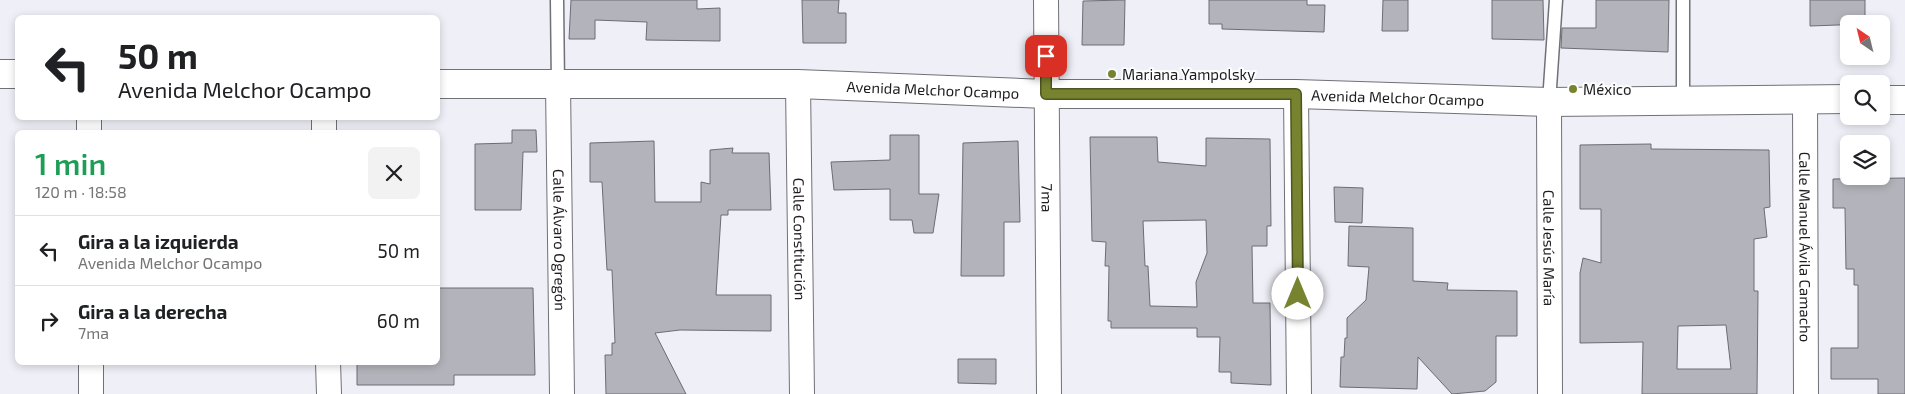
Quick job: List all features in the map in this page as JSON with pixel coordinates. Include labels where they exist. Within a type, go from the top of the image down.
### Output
[{"type":"street","name":"7ma","points":[[1046,0],[1049,394]]},
{"type":"street","points":[[0,74],[15,74]]},
{"type":"street","name":"Avenida Melchor Ocampo","points":[[440,84],[798,84],[1046,94],[1296,94],[1549,102],[1840,99]]},
{"type":"street","name":"Calle Constitución","points":[[798,84],[802,394]]},
{"type":"street","name":"Calle Álvaro Ogregón","points":[[558,85],[562,394]]},
{"type":"street","points":[[1296,94],[1298,394]]},
{"type":"street","name":"Calle Manuel Ávila Camacho","points":[[1805,98],[1806,394]]},
{"type":"street","points":[[1890,100],[1905,100]]},
{"type":"street","name":"Calle Jesús María","points":[[1549,102],[1550,394]]},
{"type":"street","points":[[91,365],[91,394]]},
{"type":"street","points":[[328,365],[329,394]]},
{"type":"lane","points":[[557,0],[558,85]]},
{"type":"lane","points":[[1549,102],[1556,0]]},
{"type":"lane","points":[[1683,0],[1683,102]]},
{"type":"building","points":[[571,0],[697,0],[697,9],[720,8],[720,41],[646,40],[647,22],[595,20],[595,39],[569,39]]},
{"type":"building","points":[[802,0],[839,0],[838,13],[846,13],[846,43],[803,43]]},
{"type":"building","points":[[1125,0],[1124,45],[1082,45],[1083,1]]},
{"type":"building","points":[[1209,0],[1307,0],[1307,5],[1325,5],[1324,32],[1222,29],[1222,24],[1209,24]]},
{"type":"building","points":[[1383,0],[1408,0],[1408,31],[1382,31]]},
{"type":"building","points":[[1492,0],[1543,0],[1544,40],[1492,39]]},
{"type":"building","points":[[1596,0],[1669,0],[1668,52],[1561,48],[1562,28],[1596,28]]},
{"type":"building","points":[[1810,0],[1865,0],[1865,15],[1840,15],[1840,25],[1810,26]]},
{"type":"building","points":[[512,130],[536,130],[537,152],[523,152],[521,210],[475,210],[475,144],[512,143]]},
{"type":"building","points":[[890,135],[919,135],[919,194],[939,194],[933,233],[914,233],[912,220],[890,220],[890,189],[834,190],[831,162],[890,160]]},
{"type":"building","points":[[1090,137],[1157,137],[1158,162],[1206,166],[1206,138],[1270,139],[1271,226],[1267,226],[1267,246],[1252,246],[1253,303],[1270,303],[1271,385],[1231,383],[1231,372],[1219,372],[1220,337],[1197,337],[1197,328],[1111,328],[1111,321],[1108,321],[1109,266],[1105,266],[1106,242],[1092,241]],"holes":[[[1206,220],[1207,253],[1196,282],[1197,307],[1150,306],[1148,266],[1145,266],[1143,221]]]},
{"type":"building","points":[[654,141],[655,202],[701,202],[701,182],[710,184],[710,150],[733,148],[732,153],[769,153],[771,210],[728,210],[728,215],[721,215],[716,295],[771,295],[771,331],[680,330],[655,333],[686,394],[606,394],[605,355],[612,355],[612,343],[615,343],[612,270],[607,270],[602,182],[590,182],[590,143]]},
{"type":"building","points":[[1018,141],[1020,222],[1004,222],[1004,276],[961,276],[963,143]]},
{"type":"building","points":[[1651,144],[1651,149],[1769,150],[1770,207],[1764,208],[1767,237],[1754,239],[1754,291],[1758,291],[1757,394],[1642,394],[1643,342],[1580,343],[1580,273],[1583,258],[1601,263],[1601,209],[1580,209],[1580,145]],"holes":[[[1726,325],[1731,369],[1677,369],[1678,326]]]},
{"type":"building","points":[[1890,178],[1905,178],[1905,394],[1878,394],[1878,379],[1831,379],[1831,348],[1858,348],[1858,285],[1854,285],[1854,269],[1846,269],[1845,208],[1833,208],[1833,179],[1840,179],[1840,185],[1890,185]]},
{"type":"building","points":[[1334,187],[1363,188],[1362,223],[1335,222]]},
{"type":"building","points":[[1349,226],[1413,228],[1413,281],[1448,283],[1447,290],[1517,291],[1517,336],[1496,336],[1496,382],[1485,391],[1452,394],[1418,357],[1417,389],[1340,387],[1341,357],[1344,357],[1345,338],[1347,338],[1347,318],[1366,300],[1369,267],[1348,266]]},
{"type":"building","points":[[440,288],[533,288],[535,375],[454,375],[454,385],[357,385],[357,365],[440,365]]},
{"type":"building","points":[[958,359],[996,359],[996,384],[958,383]]},
{"type":"place","name":"Mariana Yampolsky","points":[[1112,74]]},
{"type":"place","name":"México","points":[[1573,89]]},
{"type":"route","points":[[1046,56],[1046,94],[1296,94],[1298,294]]}]
